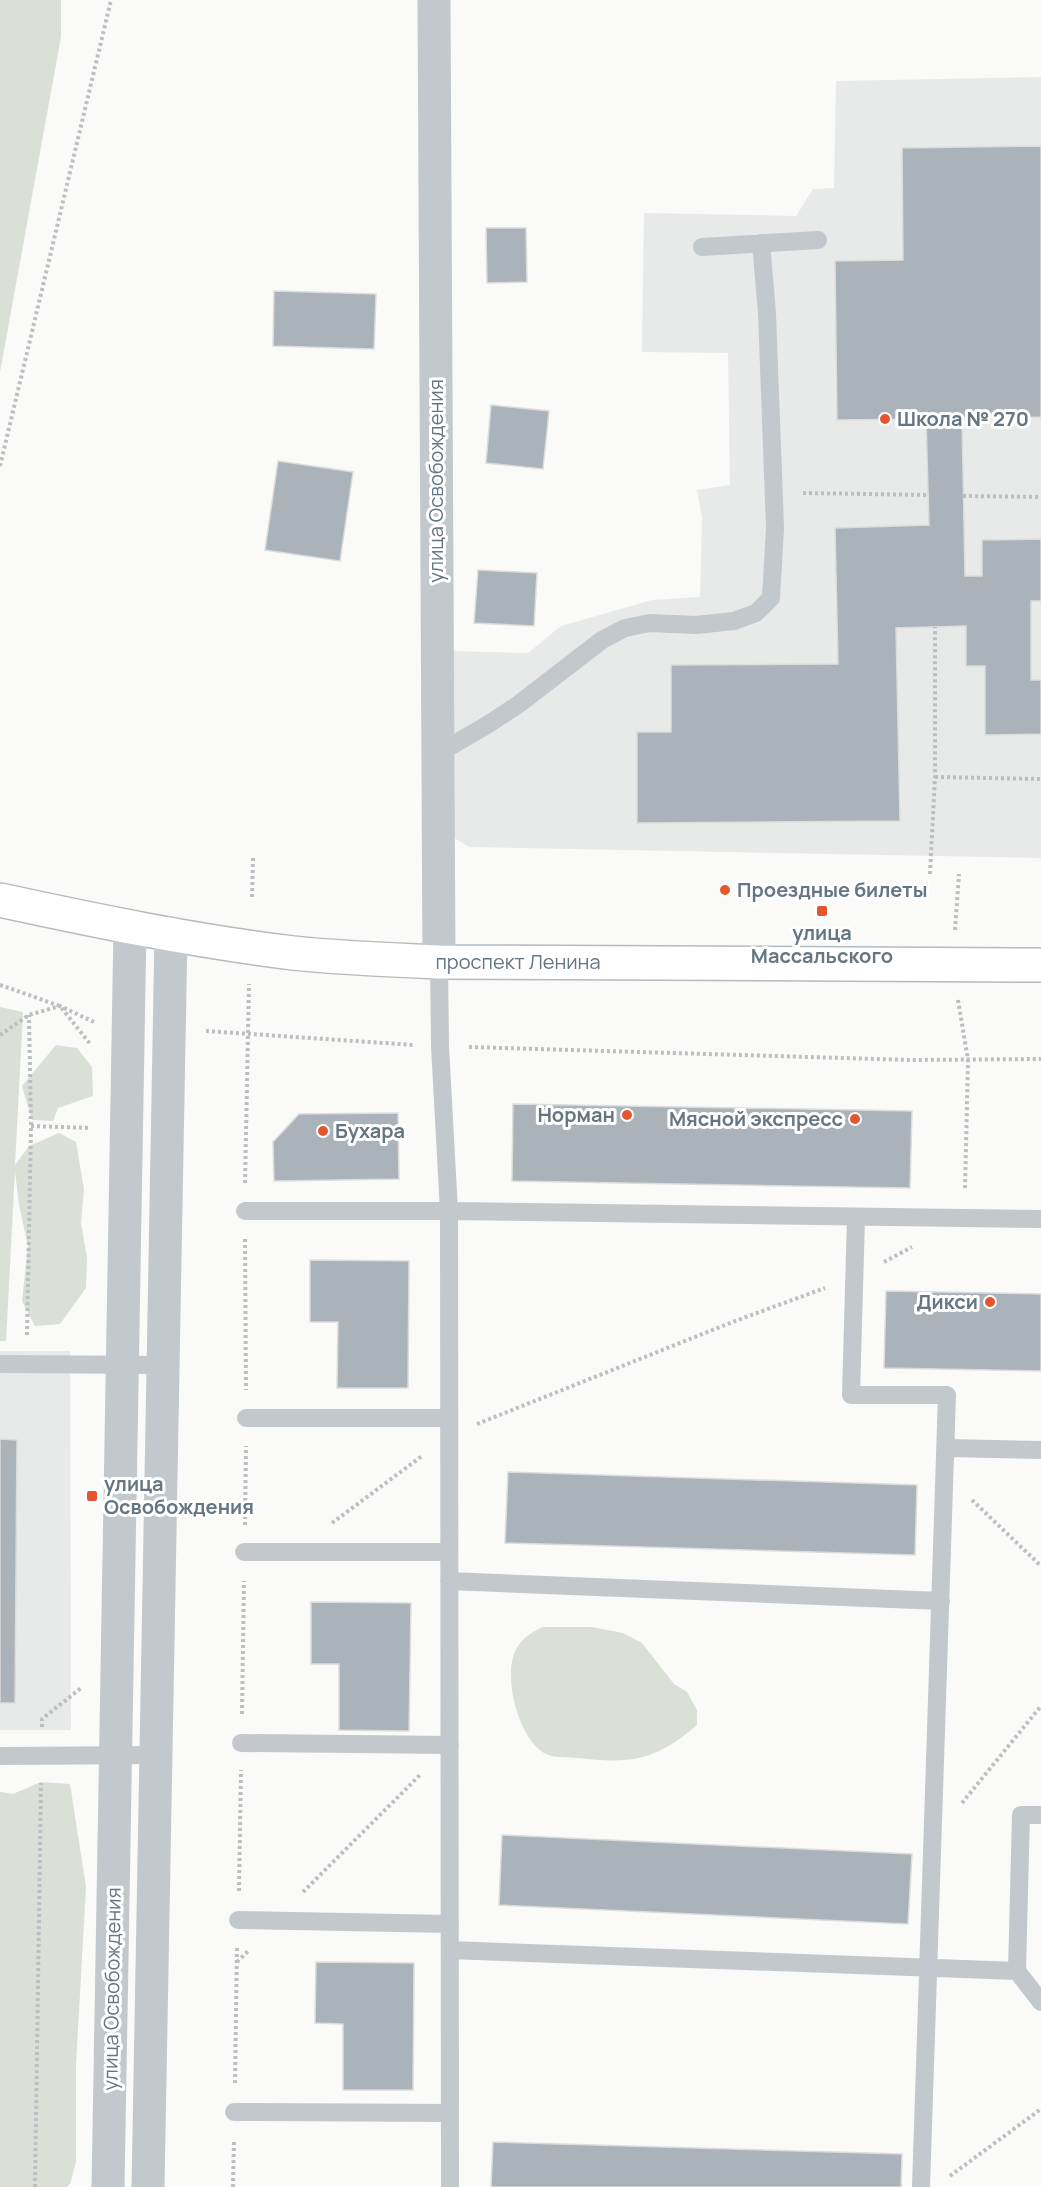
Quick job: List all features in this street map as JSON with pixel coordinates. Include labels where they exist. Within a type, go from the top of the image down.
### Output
[{"type":"main road","name":"проспект Ленина","points":[[0,900],[130,927],[294,953],[439,962],[1041,965]]},
{"type":"street","name":"улица Освобождения","points":[[435,0],[439,962]]},
{"type":"street","name":"улица Освобождения","points":[[108,2187],[130,927]]},
{"type":"street","name":"улица Освобождения","points":[[148,2187],[171,933]]},
{"type":"lane","points":[[702,247],[818,240]]},
{"type":"lane","points":[[437,747],[451,746],[487,725],[519,704],[602,640],[625,628],[650,623],[696,625],[734,621],[756,613],[771,598],[775,528],[767,313],[761,243]]},
{"type":"lane","points":[[439,962],[440,1046],[449,1211],[450,2187]]},
{"type":"lane","points":[[245,1211],[449,1211],[1041,1219]]},
{"type":"lane","points":[[856,1218],[852,1395],[947,1395],[921,2187]]},
{"type":"lane","points":[[0,1364],[162,1365]]},
{"type":"lane","points":[[246,1418],[449,1418]]},
{"type":"lane","points":[[946,1448],[1041,1450]]},
{"type":"lane","points":[[244,1552],[449,1552]]},
{"type":"lane","points":[[449,1581],[941,1601]]},
{"type":"lane","points":[[241,1743],[450,1745]]},
{"type":"lane","points":[[0,1756],[155,1755]]},
{"type":"lane","points":[[1041,1815],[1021,1815],[1017,1971],[1041,2002]]},
{"type":"lane","points":[[238,1920],[450,1924]]},
{"type":"lane","points":[[450,1950],[1017,1971]]},
{"type":"lane","points":[[234,2112],[450,2113]]},
{"type":"path","points":[[0,466],[111,0]]},
{"type":"path","points":[[774,493],[928,495]]},
{"type":"path","points":[[963,496],[1041,497]]},
{"type":"path","points":[[930,874],[935,777],[935,627]]},
{"type":"path","points":[[935,777],[1041,779]]},
{"type":"path","points":[[252,897],[253,858]]},
{"type":"path","points":[[233,2187],[244,1586],[245,1211],[249,974]]},
{"type":"path","points":[[0,985],[60,1006],[100,1025]]},
{"type":"path","points":[[0,1035],[29,1015],[60,1006]]},
{"type":"path","points":[[60,1006],[96,1050]]},
{"type":"path","points":[[27,1364],[31,1126],[29,1015]]},
{"type":"path","points":[[197,1031],[440,1046],[911,1060],[1041,1059]]},
{"type":"path","points":[[31,1126],[95,1128]]},
{"type":"path","points":[[468,1428],[735,1321],[834,1285]]},
{"type":"path","points":[[244,1586],[424,1454]]},
{"type":"path","points":[[945,1474],[1041,1566]]},
{"type":"path","points":[[36,2187],[42,1719],[82,1687]]},
{"type":"path","points":[[933,1839],[1041,1706]]},
{"type":"path","points":[[237,1962],[450,1745]]},
{"type":"path","points":[[945,2180],[1041,2109]]},
{"type":"shaded area","points":[[0,0],[61,0],[61,37],[0,372]]},
{"type":"shaded area","name":"Школа № 270","points":[[1041,77],[1041,858],[469,847],[451,836],[449,651],[528,653],[561,626],[652,600],[700,597],[702,518],[697,490],[730,485],[728,353],[642,352],[644,213],[796,216],[813,189],[834,188],[836,81]]},
{"type":"shaded area","points":[[0,1007],[23,1012],[15,1165],[29,1146],[59,1133],[76,1142],[84,1189],[81,1223],[87,1258],[86,1288],[60,1324],[35,1326],[22,1301],[28,1246],[19,1205],[15,1171],[6,1341],[0,1341]]},
{"type":"shaded area","points":[[56,1045],[77,1048],[92,1067],[93,1096],[58,1108],[53,1121],[32,1120],[22,1086]]},
{"type":"shaded area","points":[[0,1351],[70,1351],[71,1730],[0,1730]]},
{"type":"shaded area","points":[[543,1627],[592,1627],[623,1633],[642,1643],[674,1684],[687,1692],[697,1710],[697,1725],[655,1753],[628,1760],[557,1757],[546,1754],[536,1747],[521,1723],[511,1679],[511,1665],[519,1645],[529,1634]]},
{"type":"shaded area","points":[[41,1782],[70,1784],[86,1887],[76,2065],[76,2162],[70,2184],[67,2187],[0,2187],[0,1792],[13,1794]]},
{"type":"building","points":[[1041,146],[1041,417],[962,418],[965,576],[982,576],[982,540],[1041,539],[1041,601],[1031,601],[1031,680],[1041,680],[1041,734],[985,735],[985,666],[966,666],[966,626],[896,628],[900,821],[637,823],[637,732],[671,732],[671,665],[838,664],[835,528],[929,525],[926,419],[837,420],[835,261],[903,260],[902,148]]},
{"type":"building","points":[[486,228],[526,228],[527,282],[487,283]]},
{"type":"building","points":[[274,291],[376,294],[374,349],[273,346]]},
{"type":"building","points":[[491,405],[549,411],[543,469],[486,463]]},
{"type":"building","points":[[278,461],[353,472],[340,561],[265,550]]},
{"type":"building","points":[[478,570],[537,573],[534,626],[474,623]]},
{"type":"building","points":[[513,1104],[912,1111],[910,1188],[512,1181]]},
{"type":"building","points":[[398,1113],[399,1179],[274,1181],[273,1142],[299,1114]]},
{"type":"building","points":[[310,1260],[409,1261],[408,1388],[337,1388],[338,1322],[310,1322]]},
{"type":"building","points":[[886,1291],[1041,1294],[1041,1371],[884,1368]]},
{"type":"building","points":[[0,1439],[17,1440],[15,1703],[0,1703]]},
{"type":"building","points":[[508,1472],[917,1485],[915,1555],[505,1543]]},
{"type":"building","points":[[311,1602],[411,1603],[409,1731],[339,1730],[339,1664],[311,1664]]},
{"type":"building","points":[[502,1835],[912,1854],[908,1924],[499,1905]]},
{"type":"building","points":[[316,1962],[414,1963],[413,2090],[343,2090],[343,2024],[315,2023]]},
{"type":"building","points":[[493,2142],[902,2154],[901,2187],[491,2187]]},
{"type":"place","name":"Школа № 270","points":[[885,419]]},
{"type":"place","name":"Проездные билеты","points":[[725,890]]},
{"type":"place","name":"улица Массальского","points":[[822,911]]},
{"type":"place","name":"Норман","points":[[627,1115]]},
{"type":"place","name":"Мясной экспресс","points":[[855,1119]]},
{"type":"place","name":"Бухара","points":[[323,1131]]},
{"type":"place","name":"Дикси","points":[[990,1302]]},
{"type":"place","name":"улица Освобождения","points":[[92,1496]]}]
